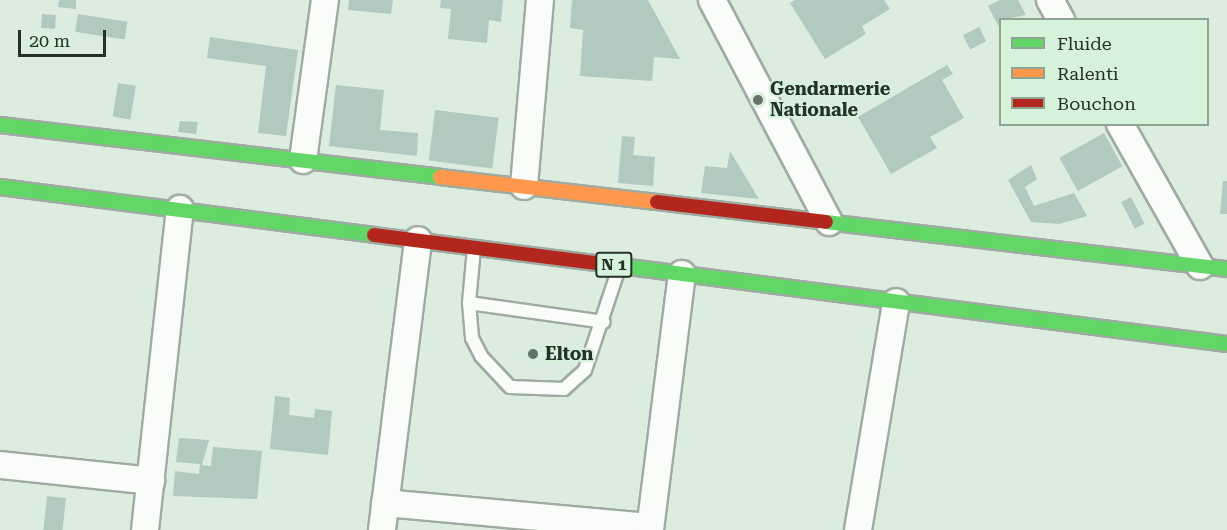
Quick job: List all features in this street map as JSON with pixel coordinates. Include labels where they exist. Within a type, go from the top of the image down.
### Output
[{"type":"main road","points":[[0,125],[1227,269]]},
{"type":"main road","name":"N 1","points":[[0,187],[1227,344]]},
{"type":"street","points":[[303,160],[325,0]]},
{"type":"street","points":[[524,186],[540,0]]},
{"type":"street","points":[[712,0],[829,222]]},
{"type":"street","points":[[1050,0],[1060,18]]},
{"type":"street","points":[[1121,126],[1200,266]]},
{"type":"street","points":[[146,530],[180,209]]},
{"type":"street","points":[[382,530],[418,240]]},
{"type":"street","points":[[386,502],[562,524],[650,529],[682,274]]},
{"type":"street","points":[[858,530],[896,302]]},
{"type":"street","points":[[0,465],[151,481]]},
{"type":"lane","points":[[474,247],[469,303],[472,338],[481,356],[510,387],[564,389],[585,370],[604,322],[620,266]]},
{"type":"lane","points":[[469,303],[604,322]]},
{"type":"building","points":[[59,0],[76,0],[76,9],[58,7]]},
{"type":"building","points":[[349,0],[393,0],[391,14],[348,10]]},
{"type":"building","points":[[441,0],[503,0],[501,22],[489,20],[487,43],[448,39],[451,9],[440,8]]},
{"type":"building","points":[[572,0],[648,0],[680,59],[654,57],[652,81],[580,76],[583,30],[570,28]]},
{"type":"building","points":[[795,0],[884,0],[890,9],[862,26],[866,34],[825,59],[790,3]]},
{"type":"building","points":[[1000,0],[1018,0],[1026,15],[999,18],[999,27],[988,6]]},
{"type":"building","points":[[42,14],[56,15],[55,29],[41,28]]},
{"type":"building","points":[[78,14],[127,22],[125,40],[75,32]]},
{"type":"building","points":[[979,27],[986,41],[970,49],[963,35]]},
{"type":"building","points":[[210,37],[298,50],[286,136],[258,133],[266,66],[207,58]]},
{"type":"building","points":[[947,65],[953,74],[942,80],[964,118],[930,137],[937,148],[891,174],[858,117]]},
{"type":"building","points":[[118,83],[136,86],[130,119],[113,117]]},
{"type":"building","points":[[336,85],[384,90],[380,130],[418,133],[417,156],[329,146]]},
{"type":"building","points":[[435,110],[499,118],[492,168],[429,161]]},
{"type":"building","points":[[180,121],[198,122],[196,134],[178,132]]},
{"type":"building","points":[[1104,133],[1122,166],[1078,191],[1059,158]]},
{"type":"building","points":[[622,136],[635,137],[633,155],[655,157],[653,186],[618,183]]},
{"type":"building","points":[[730,151],[759,199],[701,193],[705,166],[727,168]]},
{"type":"building","points":[[1031,165],[1037,179],[1025,187],[1034,206],[1074,193],[1087,216],[1059,224],[1031,222],[1008,180]]},
{"type":"building","points":[[1223,181],[1227,181],[1227,214],[1220,214]]},
{"type":"building","points":[[1131,197],[1145,224],[1135,229],[1121,202]]},
{"type":"building","points":[[275,396],[290,398],[289,415],[314,418],[315,409],[332,411],[328,455],[270,449]]},
{"type":"building","points":[[179,438],[209,440],[202,465],[211,466],[213,447],[262,451],[257,499],[173,496],[175,471],[199,474],[200,464],[176,462]]},
{"type":"building","points":[[47,496],[66,498],[63,530],[43,530]]},
{"type":"traffic: fast","points":[[0,125],[440,177]]},
{"type":"traffic: fast","points":[[0,187],[374,235]]},
{"type":"traffic: fast","points":[[826,222],[1227,269]]},
{"type":"traffic: fast","points":[[613,265],[1227,344]]},
{"type":"traffic: slow","points":[[440,177],[657,202]]},
{"type":"traffic: jam","points":[[657,202],[826,222]]},
{"type":"traffic: jam","points":[[374,235],[613,265]]},
{"type":"place","name":"Gendarmerie Nationale","points":[[758,100]]},
{"type":"place","name":"Elton","points":[[533,354]]}]
